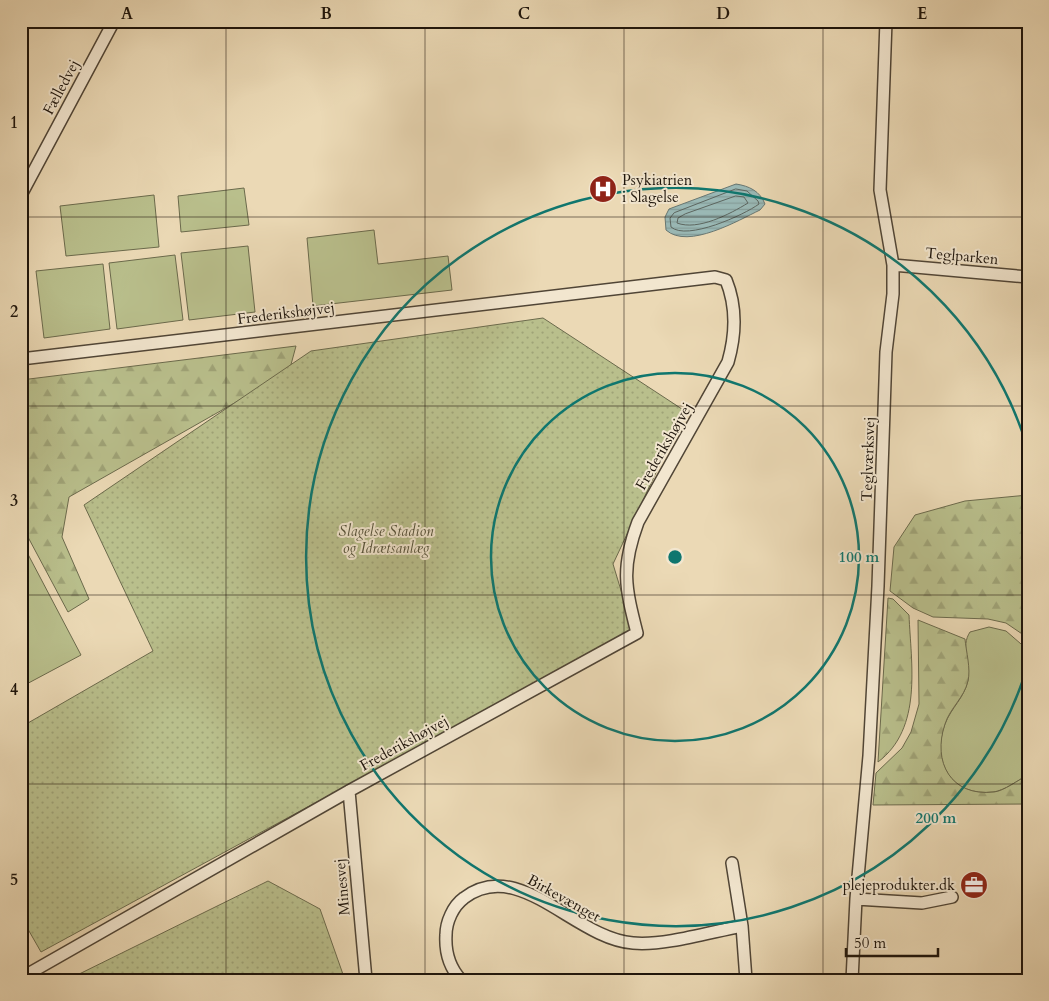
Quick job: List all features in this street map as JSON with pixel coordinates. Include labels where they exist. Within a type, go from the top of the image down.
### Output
[{"type":"street","name":"Fælledvej","points":[[21,195],[114,21]]},
{"type":"street","name":"Teglværksvej","points":[[852,980],[856,899],[870,748],[886,352],[893,294],[894,266],[880,190],[886,21]]},
{"type":"street","name":"Teglparken","points":[[894,266],[1028,278]]},
{"type":"street","name":"Frederikshøjvej","points":[[21,359],[715,277],[726,280],[731,294],[734,318],[734,341],[728,362],[638,522],[630,545],[626,566],[626,589],[637,633],[349,791],[21,978]]},
{"type":"street","name":"Minesvej","points":[[349,791],[366,980]]},
{"type":"street","points":[[732,863],[742,926],[746,980]]},
{"type":"street","name":"Birkevænget","points":[[461,980],[454,973],[445,952],[446,930],[451,914],[460,901],[474,890],[489,885],[508,886],[522,890],[594,932],[619,941],[649,943],[742,926]]},
{"type":"street","points":[[856,899],[922,903],[952,897]]},
{"type":"green space","points":[[244,188],[249,225],[181,232],[178,196]]},
{"type":"green space","points":[[154,195],[159,247],[66,256],[60,206]]},
{"type":"green space","points":[[374,230],[378,264],[448,256],[452,290],[313,306],[307,238]]},
{"type":"green space","points":[[248,246],[255,312],[189,320],[181,253]]},
{"type":"green space","points":[[175,255],[183,320],[117,329],[109,263]]},
{"type":"green space","points":[[103,264],[110,329],[44,338],[36,271]]},
{"type":"green space","name":"Slagelse Stadion og Idrætsanlæg","points":[[543,318],[685,411],[613,564],[633,630],[41,952],[21,917],[21,727],[153,651],[84,505],[311,351]]},
{"type":"green space","points":[[296,346],[289,372],[69,497],[62,537],[89,599],[68,612],[21,524],[21,380]]},
{"type":"green space","points":[[1028,495],[1028,638],[1006,623],[988,619],[933,617],[913,608],[890,591],[894,547],[915,515],[965,501]]},
{"type":"green space","points":[[21,541],[81,655],[21,687]]},
{"type":"green space","points":[[888,598],[893,599],[909,615],[912,674],[911,694],[902,732],[892,748],[878,762]]},
{"type":"green space","points":[[918,620],[965,639],[969,666],[968,681],[963,693],[947,718],[942,738],[943,764],[948,774],[956,783],[966,789],[979,792],[994,792],[1007,788],[1028,775],[1028,804],[873,805],[876,773],[902,748],[911,732],[919,704]]},
{"type":"green space","points":[[989,627],[1006,631],[1028,650],[1028,775],[1006,788],[993,792],[978,792],[966,789],[948,774],[943,763],[941,738],[945,724],[964,692],[968,680],[967,638],[970,632]]},
{"type":"green space","points":[[268,881],[320,909],[345,980],[67,980]]},
{"type":"water","points":[[736,184],[757,192],[765,204],[760,210],[727,226],[700,235],[687,237],[675,235],[666,230],[665,217],[669,209]]},
{"type":"place","name":"Psykiatrien i Slagelse","points":[[603,189]]},
{"type":"place","name":"plejeprodukter.dk","points":[[974,885]]}]
